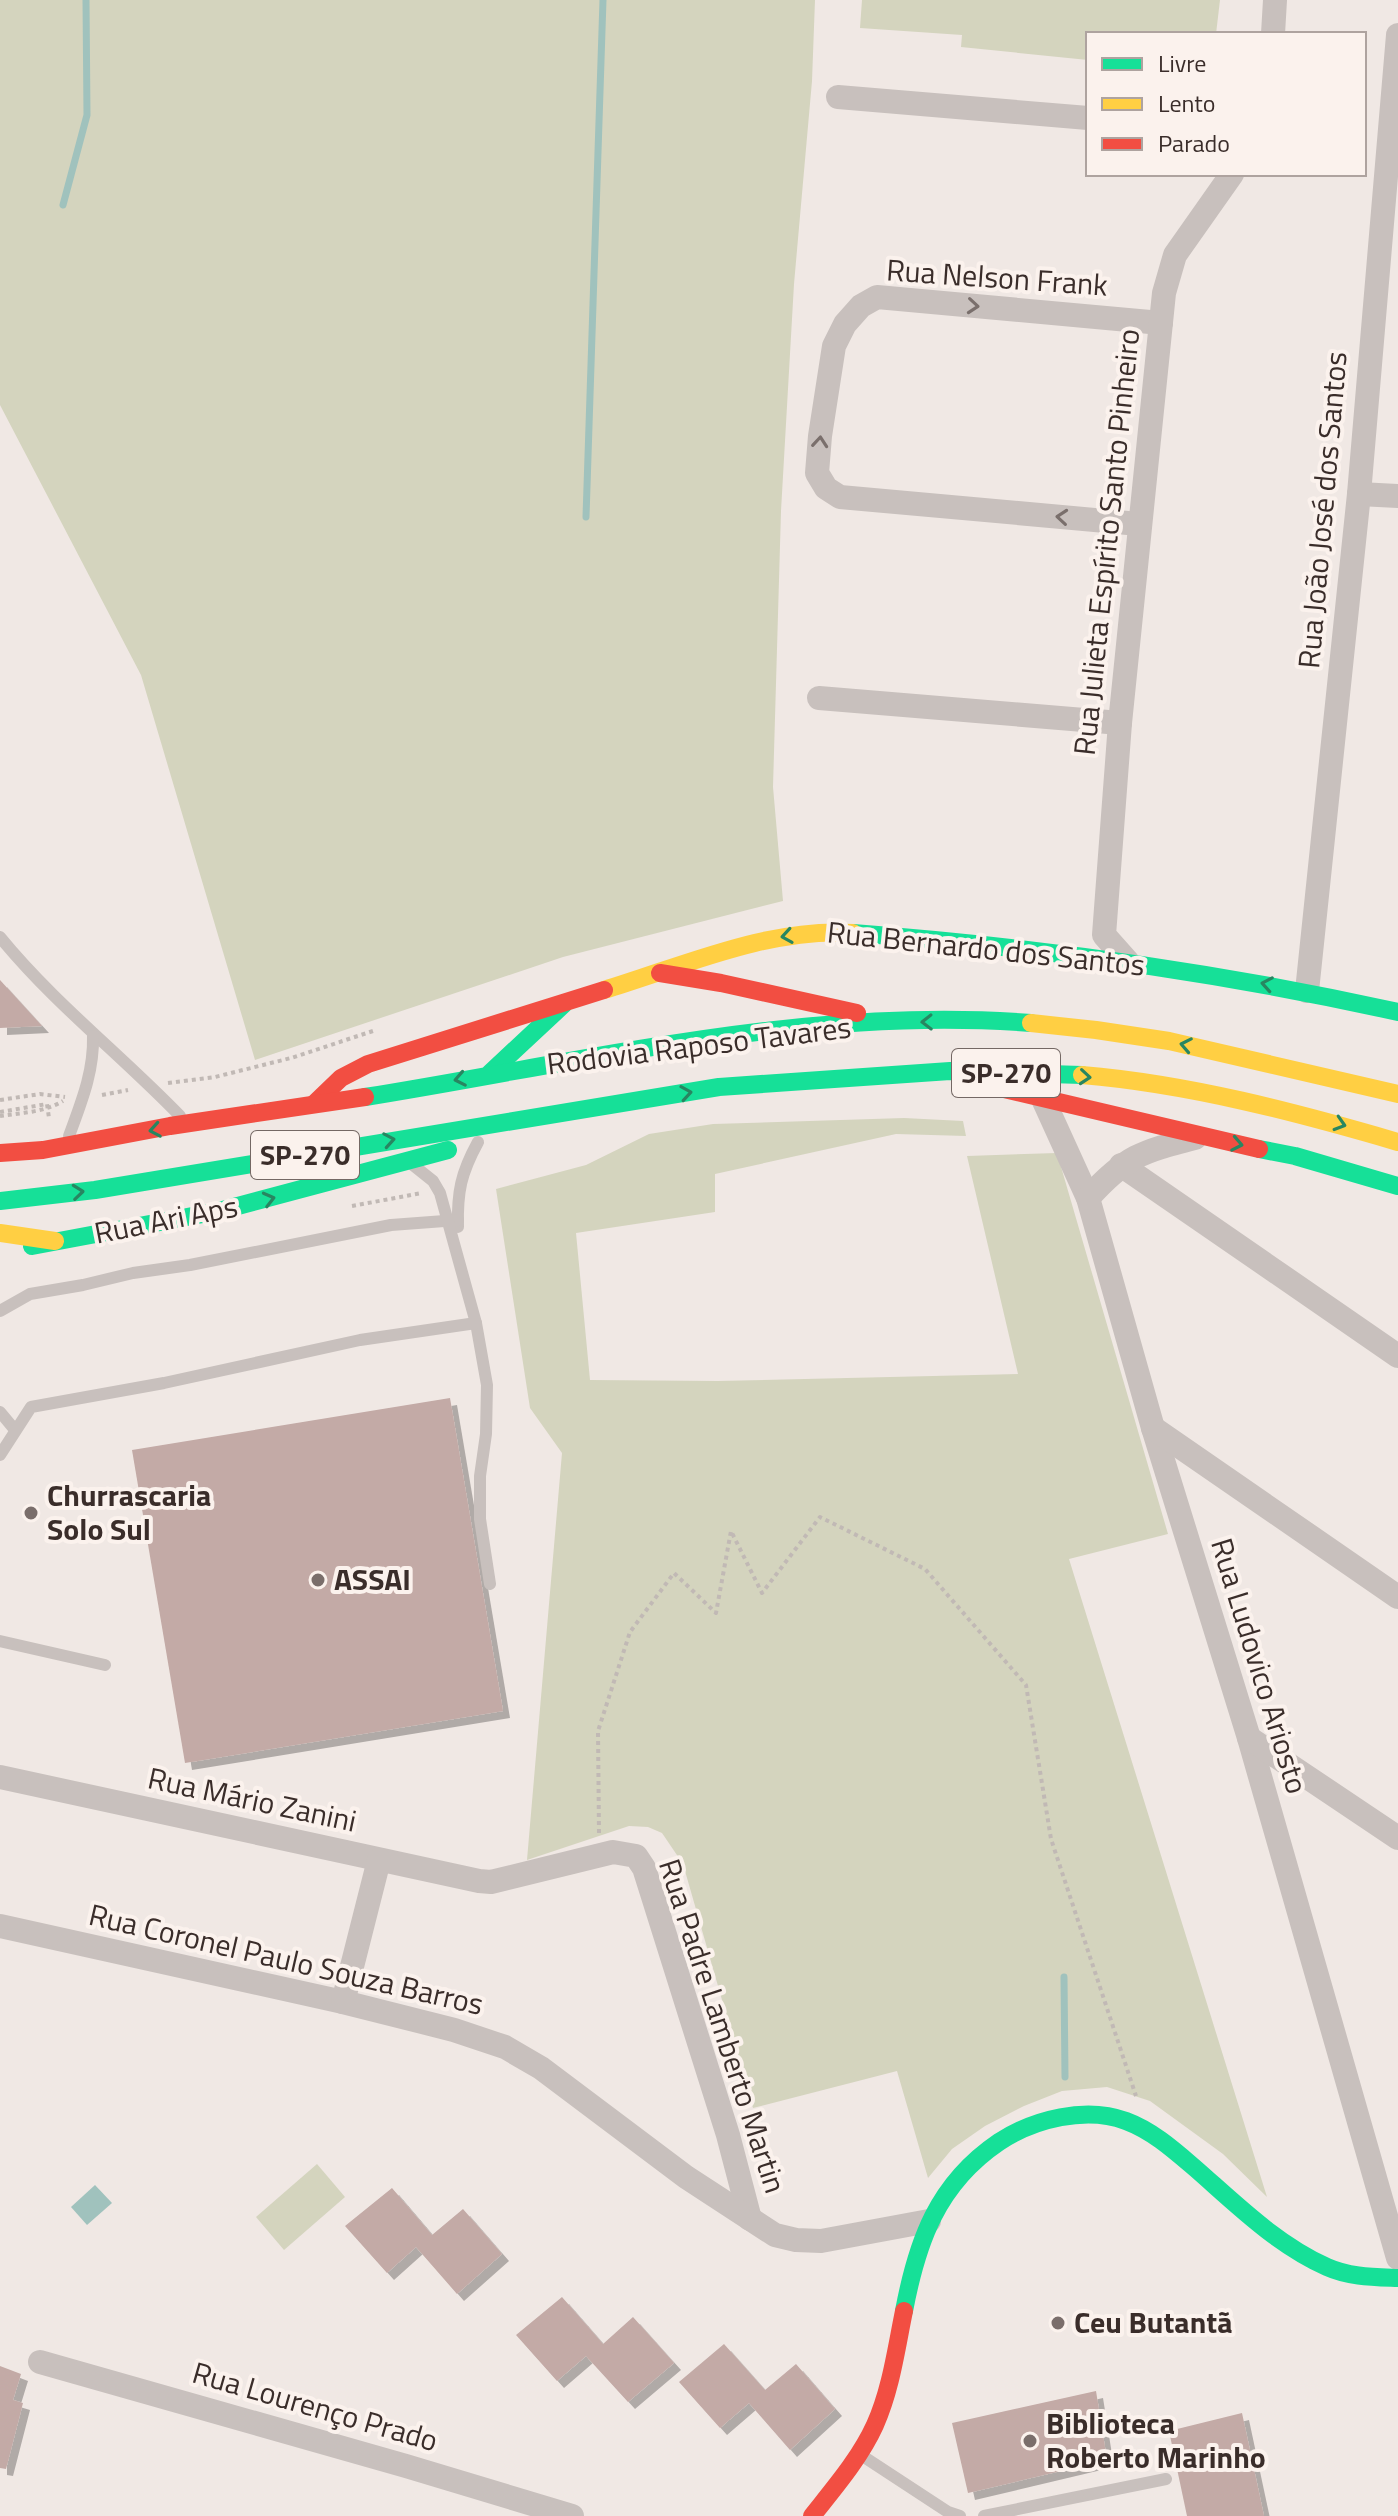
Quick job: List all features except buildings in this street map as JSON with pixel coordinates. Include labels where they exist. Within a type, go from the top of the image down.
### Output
[{"type":"main road","name":"Rua Bernardo dos Santos","points":[[315,1103],[341,1078],[368,1064],[783,935],[826,931],[1078,954],[1307,991],[1398,1012]]},
{"type":"main road","points":[[660,973],[721,983],[898,1022]]},
{"type":"main road","points":[[490,1073],[564,1004]]},
{"type":"main road","name":"Rodovia Raposo Tavares","points":[[0,1153],[43,1150],[490,1073],[740,1037],[898,1022],[986,1021],[1109,1030],[1249,1058],[1398,1094]]},
{"type":"main road","points":[[943,1072],[1001,1090],[1295,1156],[1398,1186]]},
{"type":"main road","name":"Rodovia Raposo Tavares","points":[[0,1201],[95,1190],[719,1087],[943,1072],[1087,1076],[1219,1095],[1318,1118],[1398,1142]]},
{"type":"main road","name":"Rua Ari Aps","points":[[0,1252],[219,1211],[609,1105]]},
{"type":"main road","points":[[0,1233],[55,1241]]},
{"type":"main road","points":[[812,2516],[870,2437],[889,2386],[912,2279],[929,2221],[973,2163],[992,2146],[1018,2132],[1065,2117],[1093,2114],[1129,2122],[1148,2132],[1284,2243],[1306,2257],[1330,2269],[1355,2276],[1398,2278]]},
{"type":"street","points":[[1273,32],[1275,0]]},
{"type":"street","name":"Rua João José dos Santos","points":[[1307,991],[1359,494],[1398,35]]},
{"type":"street","points":[[838,97],[1086,118]]},
{"type":"street","name":"Rua Julieta Espírito Santo Pinheiro","points":[[1104,935],[1139,524],[1167,276],[1175,255],[1231,176]]},
{"type":"street","name":"Rua Nelson Frank","points":[[1139,524],[840,497],[826,488],[817,473],[820,436],[834,346],[845,324],[861,306],[877,297],[1161,323]]},
{"type":"street","points":[[1359,494],[1398,496]]},
{"type":"street","points":[[819,698],[1120,723]]},
{"type":"street","points":[[1078,954],[1104,935],[1128,962]]},
{"type":"street","name":"Rua Ludovico Ariosto","points":[[1043,1099],[1088,1198],[1153,1428],[1389,2196],[1398,2258]]},
{"type":"street","points":[[1088,1198],[1121,1165],[1158,1148],[1200,1137]]},
{"type":"street","points":[[1121,1165],[1398,1356]]},
{"type":"street","points":[[1153,1428],[1398,1597]]},
{"type":"street","points":[[1249,1738],[1398,1838]]},
{"type":"street","name":"Rua Mário Zanini","points":[[0,1777],[462,1879],[491,1882]]},
{"type":"street","name":"Rua Padre Lamberto Martin","points":[[491,1882],[613,1852],[636,1856],[644,1868],[728,2135],[750,2219]]},
{"type":"street","points":[[343,2002],[379,1860]]},
{"type":"street","name":"Rua Coronel Paulo Souza Barros","points":[[0,1926],[343,2002],[454,2030],[505,2047],[541,2068],[686,2177],[775,2235],[821,2241],[929,2221]]},
{"type":"street","name":"Rua Lourenço Prado","points":[[40,2362],[572,2516]]},
{"type":"lane","points":[[0,937],[62,1006],[93,1036],[111,1048],[187,1124]]},
{"type":"lane","points":[[65,1145],[94,1056],[93,1036]]},
{"type":"lane","points":[[453,1220],[464,1168],[478,1142]]},
{"type":"lane","points":[[408,1160],[438,1189],[453,1220],[476,1323],[487,1385],[480,1519],[490,1584]]},
{"type":"lane","points":[[0,1311],[30,1294],[133,1273],[190,1265],[391,1225],[453,1220]]},
{"type":"lane","points":[[0,1455],[31,1407],[110,1394],[360,1340],[476,1323]]},
{"type":"lane","points":[[0,1412],[15,1430]]},
{"type":"lane","points":[[0,1641],[105,1665]]},
{"type":"lane","points":[[858,2453],[948,2512],[960,2516]]},
{"type":"lane","points":[[984,2516],[1166,2479]]},
{"type":"path","points":[[83,1097],[215,1077],[291,1058],[378,1030]]},
{"type":"path","points":[[0,1100],[40,1094],[69,1097],[56,1105],[0,1116]]},
{"type":"path","points":[[599,1855],[598,1731],[630,1632],[674,1573],[716,1613],[731,1531],[762,1593],[820,1517],[925,1569],[1026,1685],[1051,1839],[1148,2132]]},
{"type":"green space","points":[[0,0],[815,0],[781,511],[773,787],[783,901],[563,957],[255,1060],[141,675],[0,405]]},
{"type":"green space","points":[[862,0],[1220,0],[1216,32],[1086,32],[1086,60],[961,47],[962,35],[860,28]]},
{"type":"green space","points":[[904,1118],[963,1121],[966,1136],[896,1134],[715,1174],[715,1212],[576,1233],[590,1380],[718,1381],[1018,1374],[967,1156],[1057,1153],[1168,1534],[1069,1559],[1267,2197],[1223,2154],[1150,2101],[1107,2087],[1062,2091],[1024,2106],[985,2126],[952,2149],[928,2178],[897,2071],[753,2108],[683,1864],[662,1833],[648,1827],[629,1826],[527,1860],[562,1453],[530,1408],[496,1189],[586,1165],[649,1134],[713,1124]]},
{"type":"green space","points":[[317,2164],[345,2197],[284,2250],[256,2217]]},
{"type":"water","points":[[95,2185],[112,2203],[87,2225],[71,2207]]},
{"type":"waterway","points":[[63,205],[87,115],[86,0]]},
{"type":"waterway","points":[[586,517],[603,0]]},
{"type":"waterway","points":[[1064,1977],[1065,2077]]},
{"type":"traffic: fast","points":[[853,933],[1127,963],[1263,985],[1398,1012]]},
{"type":"traffic: fast","points":[[490,1073],[564,1004]]},
{"type":"traffic: fast","points":[[365,1097],[613,1053],[780,1029],[864,1022],[947,1020],[1031,1023]]},
{"type":"traffic: fast","points":[[0,1201],[95,1190],[719,1087],[950,1071],[1082,1075]]},
{"type":"traffic: fast","points":[[1259,1149],[1295,1156],[1398,1186]]},
{"type":"traffic: fast","points":[[32,1246],[219,1211],[448,1150]]},
{"type":"traffic: fast","points":[[904,2311],[923,2238],[933,2216],[960,2176],[978,2158],[1013,2134],[1044,2121],[1077,2115],[1110,2117],[1145,2130],[1180,2155],[1258,2223],[1308,2258],[1344,2273],[1398,2278]]},
{"type":"traffic: slow","points":[[604,990],[759,942],[790,936],[853,933]]},
{"type":"traffic: slow","points":[[1031,1023],[1169,1041],[1398,1094]]},
{"type":"traffic: slow","points":[[1082,1075],[1162,1085],[1242,1101],[1398,1142]]},
{"type":"traffic: slow","points":[[0,1233],[55,1241]]},
{"type":"traffic: jam","points":[[660,973],[857,1013]]},
{"type":"traffic: jam","points":[[315,1103],[341,1078],[368,1064],[604,990]]},
{"type":"traffic: jam","points":[[974,1082],[1259,1149]]},
{"type":"traffic: jam","points":[[0,1153],[43,1150],[170,1126],[365,1097]]},
{"type":"traffic: jam","points":[[812,2516],[855,2461],[875,2425],[889,2383],[904,2311]]},
{"type":"place","name":"Churrascaria Solo Sul","points":[[31,1513]]},
{"type":"place","name":"ASSAI","points":[[318,1580]]},
{"type":"place","name":"Ceu Butantã","points":[[1058,2323]]},
{"type":"place","name":"Biblioteca Roberto Marinho","points":[[1030,2441]]}]
